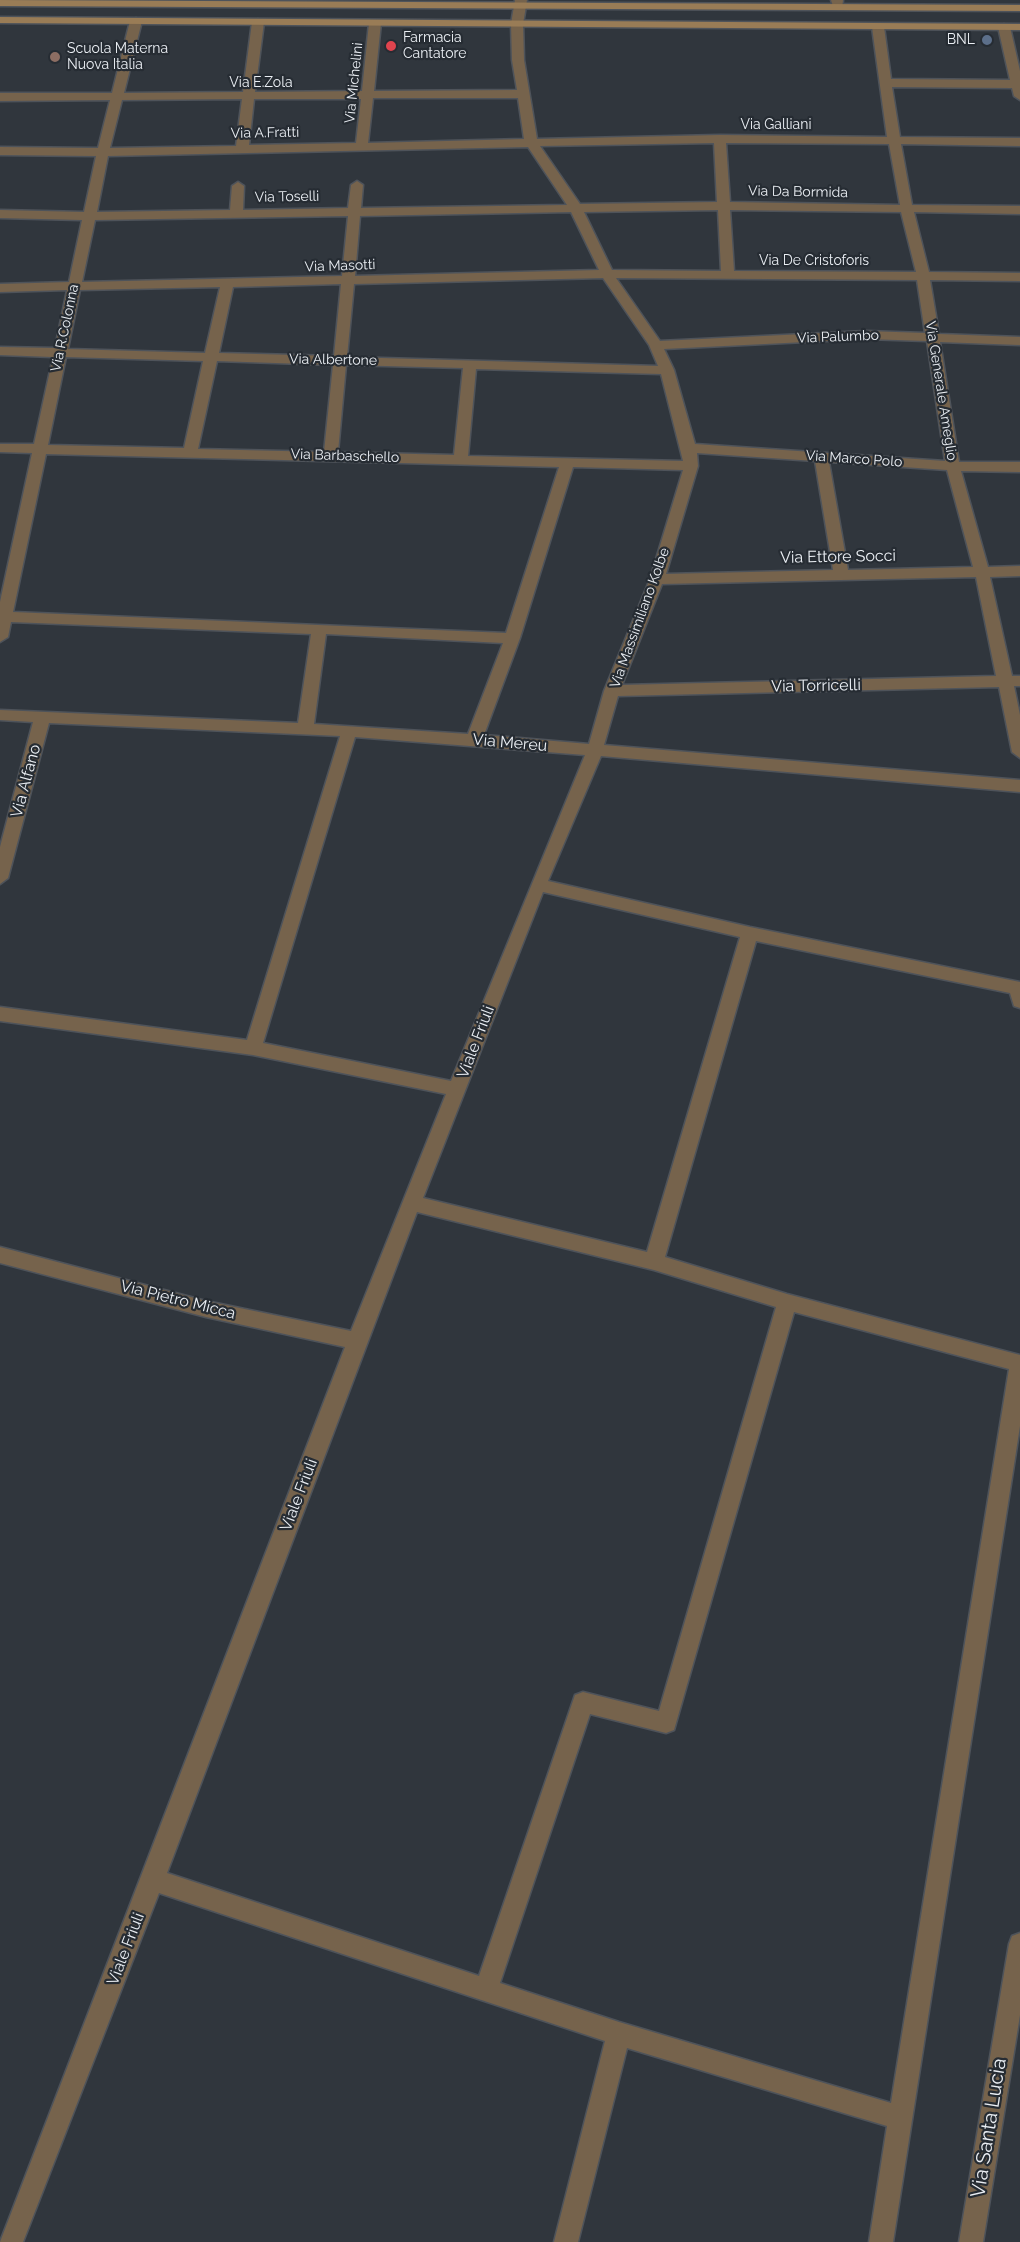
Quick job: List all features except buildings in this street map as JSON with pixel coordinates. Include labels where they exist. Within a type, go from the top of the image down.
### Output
[{"type":"main road","points":[[0,3],[153,1],[838,3],[1020,8]]},
{"type":"main road","points":[[0,20],[1020,27]]},
{"type":"street","name":"Via Massimiliano Kolbe","points":[[521,2],[517,24],[522,94],[531,142],[575,207],[607,274],[656,345],[667,370],[689,448],[691,466],[657,579],[612,691],[595,751]]},
{"type":"street","name":"Via R.Colonna","points":[[0,637],[38,449],[103,152],[136,21]]},
{"type":"street","points":[[242,149],[258,22]]},
{"type":"street","name":"Via Michelini","points":[[362,146],[375,23]]},
{"type":"street","name":"Via Generale Ameglio","points":[[878,27],[894,140],[907,210],[924,276],[953,466],[1012,681],[1020,752]]},
{"type":"street","points":[[886,82],[1019,88],[1004,27]]},
{"type":"street","name":"Via E.Zola","points":[[0,97],[248,98],[522,94]]},
{"type":"street","points":[[720,139],[728,275]]},
{"type":"street","name":"Via Galliani","points":[[531,142],[720,139],[1020,142]]},
{"type":"street","name":"Via A.Fratti","points":[[0,151],[103,152],[531,142]]},
{"type":"street","points":[[331,455],[350,280],[357,185]]},
{"type":"street","points":[[236,213],[238,186]]},
{"type":"street","name":"Via Da Bormida","points":[[575,207],[724,206],[1020,210]]},
{"type":"street","name":"Via Toselli","points":[[0,214],[89,216],[575,207]]},
{"type":"street","name":"Via De Cristoforis","points":[[607,274],[1020,277]]},
{"type":"street","name":"Via Masotti","points":[[0,288],[227,285],[607,274]]},
{"type":"street","points":[[190,452],[227,285]]},
{"type":"street","name":"Via Palumbo","points":[[656,345],[866,335],[1020,341]]},
{"type":"street","name":"Via Albertone","points":[[0,351],[667,370]]},
{"type":"street","points":[[461,459],[470,364]]},
{"type":"street","name":"Via Barbaschello","points":[[0,448],[691,466]]},
{"type":"street","name":"Via Marco Polo","points":[[689,448],[953,466],[1020,467]]},
{"type":"street","points":[[821,457],[841,575]]},
{"type":"street","points":[[474,740],[512,638],[567,463]]},
{"type":"street","name":"Via Ettore Socci","points":[[657,579],[1020,571]]},
{"type":"street","points":[[4,617],[512,638]]},
{"type":"street","points":[[305,729],[319,629]]},
{"type":"street","name":"Via Torricelli","points":[[612,691],[1012,681]]},
{"type":"street","name":"Via Mereu","points":[[0,715],[349,731],[1020,786]]},
{"type":"street","name":"Via Alfano","points":[[0,878],[42,718]]},
{"type":"street","points":[[253,1048],[349,731]]},
{"type":"street","name":"Viale Friuli","points":[[11,2242],[153,1880],[357,1341],[538,885],[595,751]]},
{"type":"street","points":[[538,885],[750,933],[1017,988],[1020,1001]]},
{"type":"street","points":[[654,1262],[750,933]]},
{"type":"street","points":[[0,1014],[253,1048],[458,1089]]},
{"type":"street","points":[[412,1203],[654,1262],[787,1302],[1020,1363],[881,2242]]},
{"type":"street","name":"Via Pietro Micca","points":[[0,1255],[206,1308],[357,1341]]},
{"type":"street","points":[[486,1990],[583,1701],[666,1723],[787,1302]]},
{"type":"street","points":[[153,1880],[619,2034],[901,2118]]},
{"type":"street","name":"Via Santa Lucia","points":[[975,2235],[1020,1944]]},
{"type":"street","points":[[566,2242],[619,2034]]},
{"type":"place","name":"BNL","points":[[987,40]]},
{"type":"place","name":"Farmacia Cantatore","points":[[391,46]]},
{"type":"place","name":"Scuola Materna Nuova Italia","points":[[55,57]]}]
